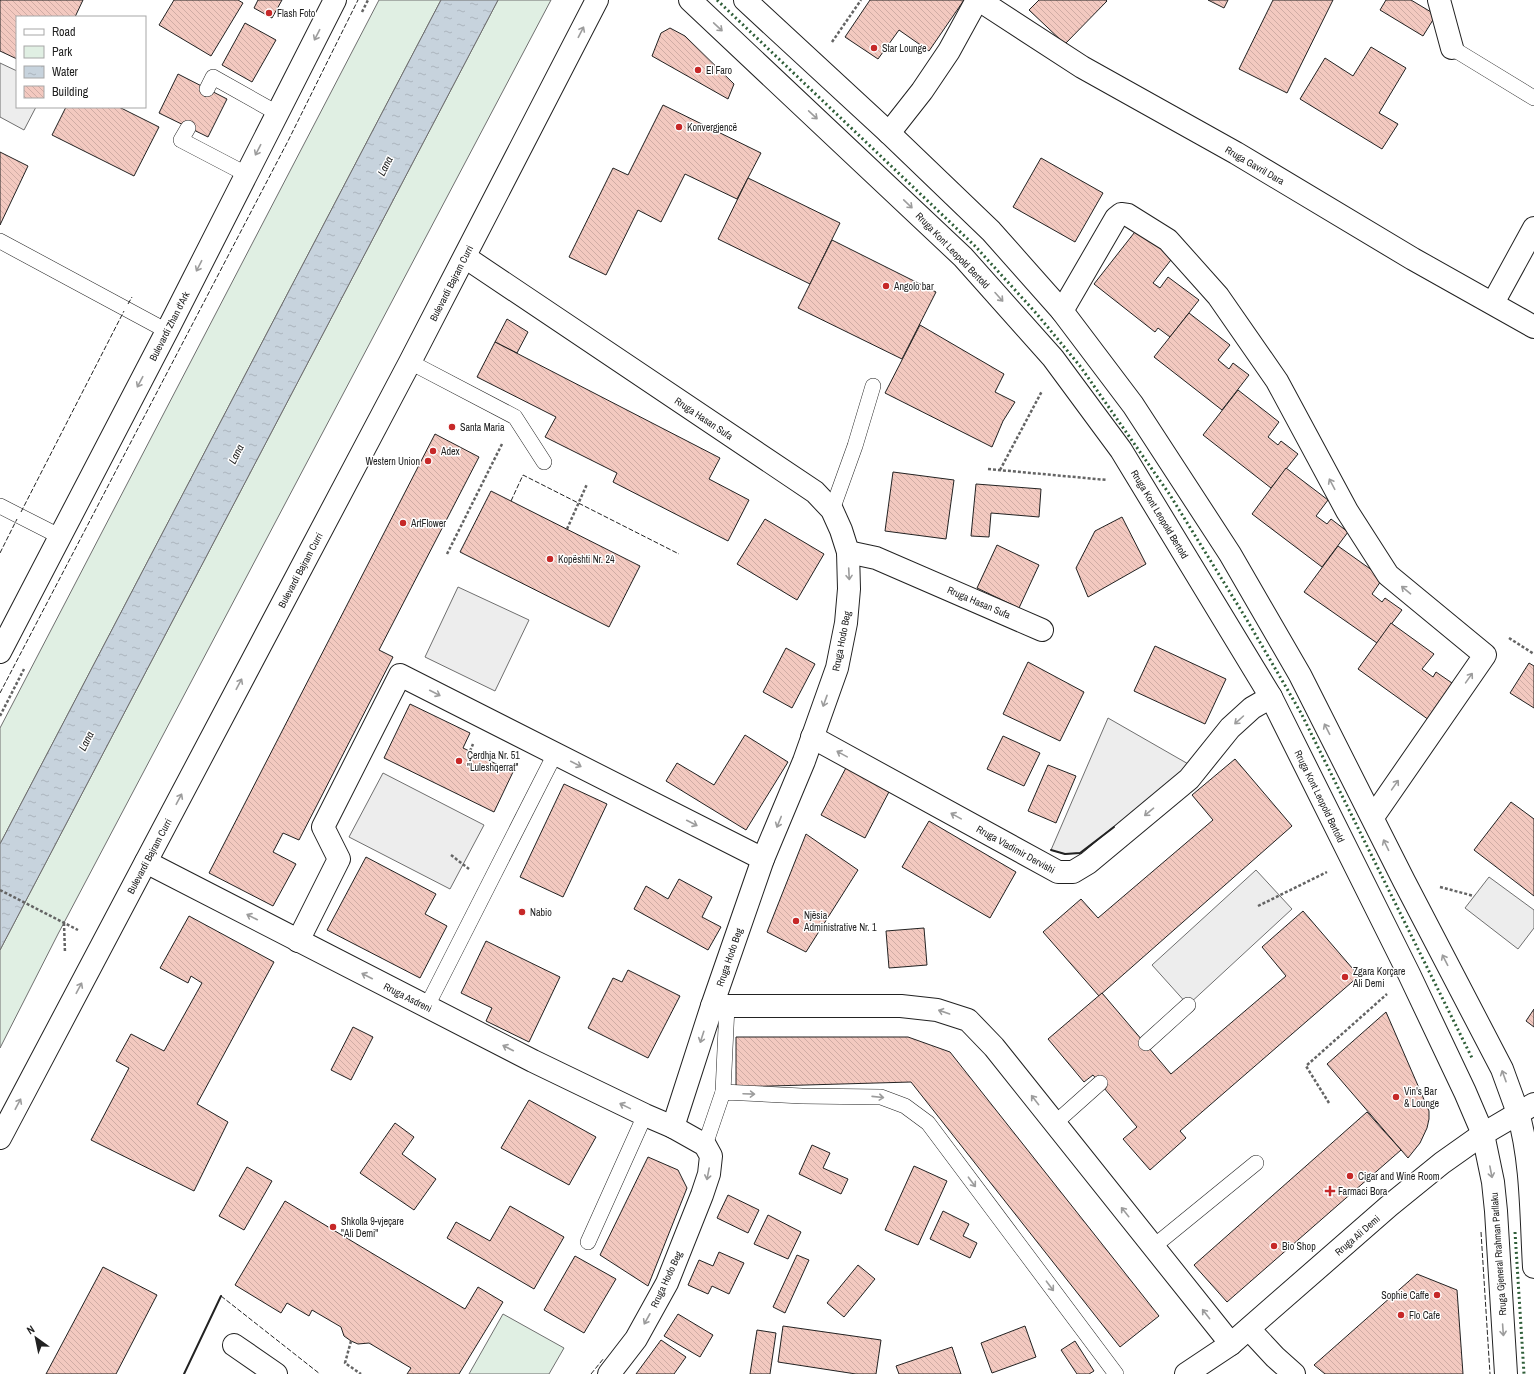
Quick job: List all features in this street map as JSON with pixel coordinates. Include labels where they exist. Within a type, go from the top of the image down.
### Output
[{"type":"street","name":"Bulevardi Zhan d'Ark","points":[[0,652],[167,330],[335,0]]},
{"type":"street","name":"Bulevardi Bajram Curri","points":[[0,1138],[410,362],[598,0]]},
{"type":"street","name":"Rruga Kont Leopold Bertold","points":[[690,0],[963,257],[1053,358],[1121,450],[1271,697],[1409,974],[1466,1092],[1483,1134]]},
{"type":"street","points":[[745,0],[889,133],[991,231],[1062,311],[1132,405],[1230,554],[1300,674],[1502,1069],[1529,1111],[1522,1129],[1528,1165],[1534,1267]]},
{"type":"street","points":[[889,133],[922,91],[978,0]]},
{"type":"street","name":"Rruga Gavril Dara","points":[[978,0],[1082,67],[1236,153],[1406,255],[1534,327]]},
{"type":"street","points":[[1439,0],[1452,48]]},
{"type":"street","points":[[1062,311],[1116,218],[1121,214],[1128,215],[1168,240],[1218,296],[1277,381],[1347,511],[1388,575],[1485,655],[1372,817]]},
{"type":"street","points":[[1493,304],[1534,228]]},
{"type":"street","name":"Rruga Hasan Sufa","points":[[465,257],[815,492],[832,510]]},
{"type":"street","name":"Rruga Hodo Beg","points":[[673,1127],[720,1006],[764,859],[804,761],[837,668],[844,631],[849,589],[848,552],[841,530],[832,510]]},
{"type":"street","name":"Rruga Hasan Sufa","points":[[848,552],[876,558],[1042,630]]},
{"type":"street","points":[[298,941],[339,858],[324,827],[400,676],[764,859]]},
{"type":"street","name":"Rruga Vladimir Dervishi","points":[[812,737],[1058,872],[1073,872],[1088,863],[1189,779],[1230,728],[1252,708],[1271,697]]},
{"type":"street","name":"Rruga Asdreni","points":[[146,862],[533,1061],[645,1116],[673,1127]]},
{"type":"street","points":[[720,1006],[901,1006],[937,1010],[968,1020],[994,1048],[1231,1344]]},
{"type":"street","name":"Rruga Ali Demi","points":[[1186,1374],[1231,1344],[1389,1206],[1442,1163],[1483,1134],[1529,1111]]},
{"type":"street","points":[[673,1127],[705,1145]]},
{"type":"street","name":"Rruga Gjeneral Rrahman Parllaku","points":[[1483,1134],[1493,1182],[1506,1374]]},
{"type":"street","name":"Rruga Hodo Beg","points":[[609,1374],[636,1339],[666,1282],[702,1195],[709,1174],[710,1156],[705,1145]]},
{"type":"street","points":[[1248,1329],[1294,1374]]},
{"type":"street","points":[[234,1345],[276,1374]]},
{"type":"lane","points":[[1452,48],[1534,98]]},
{"type":"lane","points":[[207,89],[213,77],[277,113]]},
{"type":"lane","points":[[188,128],[181,140],[246,174]]},
{"type":"lane","points":[[0,241],[167,330]]},
{"type":"lane","points":[[410,362],[515,418],[544,462]]},
{"type":"lane","points":[[832,510],[873,386]]},
{"type":"lane","points":[[0,506],[59,536]]},
{"type":"lane","points":[[427,1006],[555,754]]},
{"type":"lane","points":[[1146,1043],[1188,1005]]},
{"type":"lane","points":[[705,1145],[723,1092],[720,1006]]},
{"type":"lane","points":[[1054,1124],[1100,1083]]},
{"type":"lane","points":[[723,1092],[802,1096],[882,1097],[905,1106],[928,1123],[1116,1374]]},
{"type":"lane","points":[[588,1242],[645,1116]]},
{"type":"lane","points":[[1153,1247],[1256,1163]]},
{"type":"path","points":[[830,46],[861,0]]},
{"type":"path","points":[[1000,470],[1044,387]]},
{"type":"path","points":[[447,554],[515,418]]},
{"type":"path","points":[[988,469],[1114,481]]},
{"type":"path","points":[[567,529],[588,484]]},
{"type":"path","points":[[1258,906],[1331,870]]},
{"type":"path","points":[[1440,887],[1474,896]]},
{"type":"path","points":[[0,890],[85,934]]},
{"type":"path","points":[[64,923],[65,958]]},
{"type":"path","points":[[1329,1103],[1306,1066],[1409,974]]},
{"type":"path","points":[[351,1341],[345,1363],[361,1374]]},
{"type":"green space","points":[[379,0],[441,0],[0,844],[0,728]]},
{"type":"green space","points":[[498,0],[551,0],[58,934],[0,1048],[0,950]]},
{"type":"green space","points":[[503,1314],[564,1348],[549,1374],[469,1374]]},
{"type":"shaded area","points":[[0,63],[16,71],[16,108],[35,108],[24,130],[0,117]]},
{"type":"shaded area","points":[[458,587],[529,620],[495,691],[425,657]]},
{"type":"shaded area","points":[[1108,718],[1190,765],[1096,842],[1080,853],[1065,854],[1051,850]]},
{"type":"shaded area","points":[[383,773],[484,825],[450,889],[349,837]]},
{"type":"shaded area","points":[[1256,870],[1292,909],[1188,1005],[1152,965]]},
{"type":"shaded area","points":[[1489,877],[1534,910],[1534,928],[1518,949],[1465,908]]},
{"type":"water","name":"Lana","points":[[441,0],[498,0],[0,950],[0,844]]},
{"type":"building","points":[[0,0],[83,0],[75,16],[16,16],[16,59],[0,51]]},
{"type":"building","points":[[174,0],[238,0],[243,3],[211,56],[159,25]]},
{"type":"building","name":"Flash Foto","points":[[258,0],[282,0],[272,18],[254,8]]},
{"type":"building","points":[[870,0],[964,0],[929,51],[899,30],[878,59],[845,37]]},
{"type":"building","points":[[1039,0],[1107,1],[1065,44],[1029,10]]},
{"type":"building","points":[[1208,0],[1228,0],[1224,8]]},
{"type":"building","points":[[1273,0],[1333,0],[1287,93],[1239,69]]},
{"type":"building","points":[[1386,0],[1411,0],[1436,15],[1423,36],[1380,10]]},
{"type":"building","points":[[245,23],[276,40],[252,82],[222,65]]},
{"type":"building","name":"El Faro","points":[[670,28],[685,36],[734,84],[728,99],[652,56],[661,33]]},
{"type":"building","points":[[1371,47],[1406,68],[1379,113],[1398,124],[1382,149],[1300,99],[1325,58],[1353,76]]},
{"type":"building","points":[[178,74],[227,99],[208,137],[159,113]]},
{"type":"building","points":[[663,105],[761,153],[737,199],[685,174],[661,222],[638,210],[606,275],[569,257],[613,168],[628,175]]},
{"type":"building","points":[[66,108],[121,108],[159,127],[134,176],[52,135]]},
{"type":"building","points":[[0,152],[28,166],[0,225]]},
{"type":"building","points":[[1041,158],[1103,193],[1075,242],[1013,207]]},
{"type":"building","points":[[748,178],[840,223],[810,284],[718,239]]},
{"type":"building","points":[[1138,228],[1174,256],[1153,283],[1160,288],[1168,277],[1199,300],[1170,337],[1158,328],[1155,332],[1094,284]]},
{"type":"building","points":[[832,240],[936,292],[902,359],[798,308]]},
{"type":"building","points":[[1189,313],[1230,345],[1218,360],[1229,369],[1233,363],[1249,375],[1222,410],[1154,357]]},
{"type":"building","points":[[507,319],[528,332],[517,353],[495,342]]},
{"type":"building","points":[[920,325],[1004,374],[995,392],[1015,402],[1003,421],[992,447],[885,393]]},
{"type":"building","points":[[495,342],[720,458],[709,479],[749,500],[728,541],[613,482],[617,473],[545,437],[556,417],[477,377]]},
{"type":"building","points":[[1238,390],[1279,422],[1268,437],[1278,445],[1281,441],[1298,454],[1271,488],[1203,435]]},
{"type":"building","points":[[435,434],[479,457],[379,650],[393,657],[299,840],[283,833],[273,852],[296,864],[273,906],[209,873]]},
{"type":"building","points":[[1286,468],[1328,500],[1316,516],[1327,524],[1331,519],[1348,532],[1322,567],[1252,514]]},
{"type":"building","points":[[893,472],[954,480],[946,539],[885,531]]},
{"type":"building","points":[[976,484],[1041,489],[1039,517],[991,513],[989,537],[971,536]]},
{"type":"building","name":"Kopështi Nr. 24","points":[[491,491],[640,566],[609,627],[460,552]]},
{"type":"building","points":[[1122,517],[1146,564],[1088,597],[1076,568],[1095,531]]},
{"type":"building","points":[[765,519],[824,554],[797,600],[737,564]]},
{"type":"building","points":[[997,545],[1039,565],[1019,608],[977,588]]},
{"type":"building","points":[[1338,546],[1383,578],[1372,594],[1382,602],[1385,598],[1402,610],[1377,643],[1304,592]]},
{"type":"building","points":[[1391,623],[1434,654],[1422,669],[1433,677],[1436,672],[1455,685],[1429,720],[1358,669]]},
{"type":"building","points":[[1155,646],[1226,679],[1205,724],[1134,691]]},
{"type":"building","points":[[786,648],[815,664],[792,708],[763,692]]},
{"type":"building","points":[[1028,662],[1084,692],[1060,741],[1003,714]]},
{"type":"building","points":[[1529,663],[1534,666],[1534,708],[1510,693]]},
{"type":"building","name":"Çerdhja Nr. 51 \"Luleshqerrat\"","points":[[410,704],[470,733],[463,748],[513,772],[494,812],[384,758]]},
{"type":"building","points":[[745,735],[788,762],[746,830],[666,781],[677,763],[714,785]]},
{"type":"building","points":[[1003,736],[1040,753],[1024,786],[987,769]]},
{"type":"building","points":[[1235,759],[1292,826],[1099,996],[1043,932],[1081,899],[1098,918],[1213,820],[1192,795]]},
{"type":"building","points":[[848,764],[891,788],[865,838],[821,815]]},
{"type":"building","points":[[1048,765],[1076,776],[1056,823],[1028,811]]},
{"type":"building","points":[[564,784],[607,804],[563,897],[520,877]]},
{"type":"building","points":[[1511,802],[1534,819],[1534,896],[1474,850]]},
{"type":"building","points":[[929,821],[1016,872],[990,918],[902,867]]},
{"type":"building","points":[[806,834],[858,870],[806,952],[767,932]]},
{"type":"building","points":[[366,857],[436,894],[425,914],[447,926],[420,978],[327,930]]},
{"type":"building","points":[[679,879],[712,897],[702,917],[721,927],[708,950],[634,909],[646,886],[668,899]]},
{"type":"building","points":[[1303,911],[1359,976],[1180,1131],[1186,1138],[1150,1170],[1123,1139],[1137,1127],[1093,1075],[1084,1082],[1048,1039],[1102,993],[1171,1074],[1286,976],[1262,947]]},
{"type":"building","points":[[189,916],[274,962],[197,1104],[228,1122],[194,1191],[91,1140],[129,1068],[116,1061],[131,1034],[164,1051],[202,983],[191,976],[188,983],[160,968]]},
{"type":"building","points":[[924,928],[927,965],[889,968],[886,931]]},
{"type":"building","points":[[486,941],[560,977],[529,1042],[486,1021],[492,1008],[461,993]]},
{"type":"building","points":[[628,970],[680,996],[648,1058],[588,1028],[613,978],[622,982]]},
{"type":"building","points":[[1534,1009],[1534,1027],[1526,1021]]},
{"type":"building","points":[[1386,1012],[1429,1111],[1427,1128],[1420,1143],[1408,1158],[1327,1064]]},
{"type":"building","points":[[353,1027],[373,1037],[351,1080],[331,1070]]},
{"type":"building","points":[[736,1037],[908,1037],[950,1052],[1159,1316],[1120,1347],[911,1082],[736,1087]]},
{"type":"building","points":[[529,1100],[596,1137],[569,1185],[501,1148]]},
{"type":"building","points":[[1367,1112],[1401,1150],[1227,1302],[1194,1265]]},
{"type":"building","points":[[395,1123],[414,1137],[402,1154],[436,1179],[414,1210],[360,1173]]},
{"type":"building","points":[[812,1145],[830,1153],[823,1168],[848,1179],[841,1194],[799,1174]]},
{"type":"building","points":[[648,1157],[678,1170],[687,1188],[648,1286],[600,1255]]},
{"type":"building","points":[[914,1166],[947,1181],[918,1245],[885,1230]]},
{"type":"building","points":[[247,1167],[272,1181],[244,1230],[219,1216]]},
{"type":"building","points":[[728,1195],[759,1210],[748,1233],[717,1218]]},
{"type":"building","points":[[285,1201],[465,1309],[478,1287],[503,1302],[459,1374],[407,1374],[411,1368],[369,1343],[358,1344],[351,1341],[344,1336],[341,1327],[312,1310],[309,1316],[287,1303],[281,1313],[235,1285]]},
{"type":"building","points":[[510,1206],[564,1237],[534,1289],[447,1238],[456,1222],[490,1241]]},
{"type":"building","points":[[943,1211],[969,1224],[963,1236],[977,1243],[970,1258],[930,1239]]},
{"type":"building","points":[[768,1215],[801,1232],[788,1259],[754,1244]]},
{"type":"building","points":[[719,1252],[744,1263],[729,1294],[712,1286],[708,1294],[688,1285],[699,1260],[713,1266]]},
{"type":"building","points":[[797,1255],[809,1260],[785,1313],[773,1307]]},
{"type":"building","points":[[575,1256],[616,1279],[584,1333],[544,1310]]},
{"type":"building","points":[[858,1265],[875,1279],[844,1317],[827,1303]]},
{"type":"building","points":[[103,1267],[157,1295],[116,1374],[46,1374]]},
{"type":"building","points":[[1417,1274],[1457,1290],[1463,1374],[1325,1374],[1314,1365]]},
{"type":"building","points":[[678,1314],[713,1335],[700,1357],[664,1336]]},
{"type":"building","points":[[783,1326],[881,1340],[876,1374],[856,1374],[778,1362]]},
{"type":"building","points":[[1025,1326],[1036,1357],[992,1373],[981,1343]]},
{"type":"building","points":[[757,1330],[776,1333],[770,1374],[750,1374]]},
{"type":"building","points":[[661,1340],[686,1357],[674,1374],[636,1374]]},
{"type":"building","points":[[1075,1341],[1094,1371],[1089,1374],[1077,1374],[1061,1350]]},
{"type":"building","points":[[952,1347],[961,1374],[899,1374],[896,1366]]},
{"type":"hedge","points":[[717,0],[975,246],[1036,313],[1080,366],[1170,495],[1247,620],[1301,713],[1473,1060]]},
{"type":"hedge","points":[[1515,1232],[1524,1374]]},
{"type":"fence","points":[[0,693],[288,141],[358,0]]},
{"type":"fence","points":[[128,304],[132,297]]},
{"type":"fence","points":[[21,512],[124,311]]},
{"type":"fence","points":[[511,501],[523,475],[679,554]]},
{"type":"fence","points":[[0,553],[17,519]]},
{"type":"fence","points":[[1481,1232],[1490,1374]]},
{"type":"fence","points":[[221,1296],[320,1374]]},
{"type":"fence","points":[[591,1374],[604,1358]]},
{"type":"wall","points":[[1051,850],[1065,854],[1080,853],[1114,827]]},
{"type":"wall","points":[[184,1374],[221,1296]]},
{"type":"place","name":"Flash Foto","points":[[269,13]]},
{"type":"place","name":"Star Lounge","points":[[874,48]]},
{"type":"place","name":"El Faro","points":[[698,70]]},
{"type":"place","name":"Konvergjencë","points":[[679,127]]},
{"type":"place","name":"Angolo bar","points":[[886,286]]},
{"type":"place","name":"Santa Maria","points":[[452,427]]},
{"type":"place","name":"Adex","points":[[433,451]]},
{"type":"place","name":"Western Union","points":[[428,461]]},
{"type":"place","name":"ArtFlower","points":[[403,523]]},
{"type":"place","name":"Kopështi Nr. 24","points":[[550,559]]},
{"type":"place","name":"Çerdhja Nr. 51 \"Luleshqerrat\"","points":[[459,761]]},
{"type":"place","name":"Nabio","points":[[522,912]]},
{"type":"place","name":"Njësia Administrative Nr. 1","points":[[796,921]]},
{"type":"place","name":"Zgara Korçare Ali Demi","points":[[1345,977]]},
{"type":"place","name":"Vin's Bar & Lounge","points":[[1396,1097]]},
{"type":"place","name":"Cigar and Wine Room","points":[[1350,1176]]},
{"type":"place","name":"Farmaci Bora","points":[[1330,1191]]},
{"type":"place","name":"Shkolla 9-vjeçare \"Ali Demi\"","points":[[333,1227]]},
{"type":"place","name":"Bio Shop","points":[[1274,1246]]},
{"type":"place","name":"Sophie Caffe","points":[[1437,1295]]},
{"type":"place","name":"Flo Cafe","points":[[1401,1315]]}]
